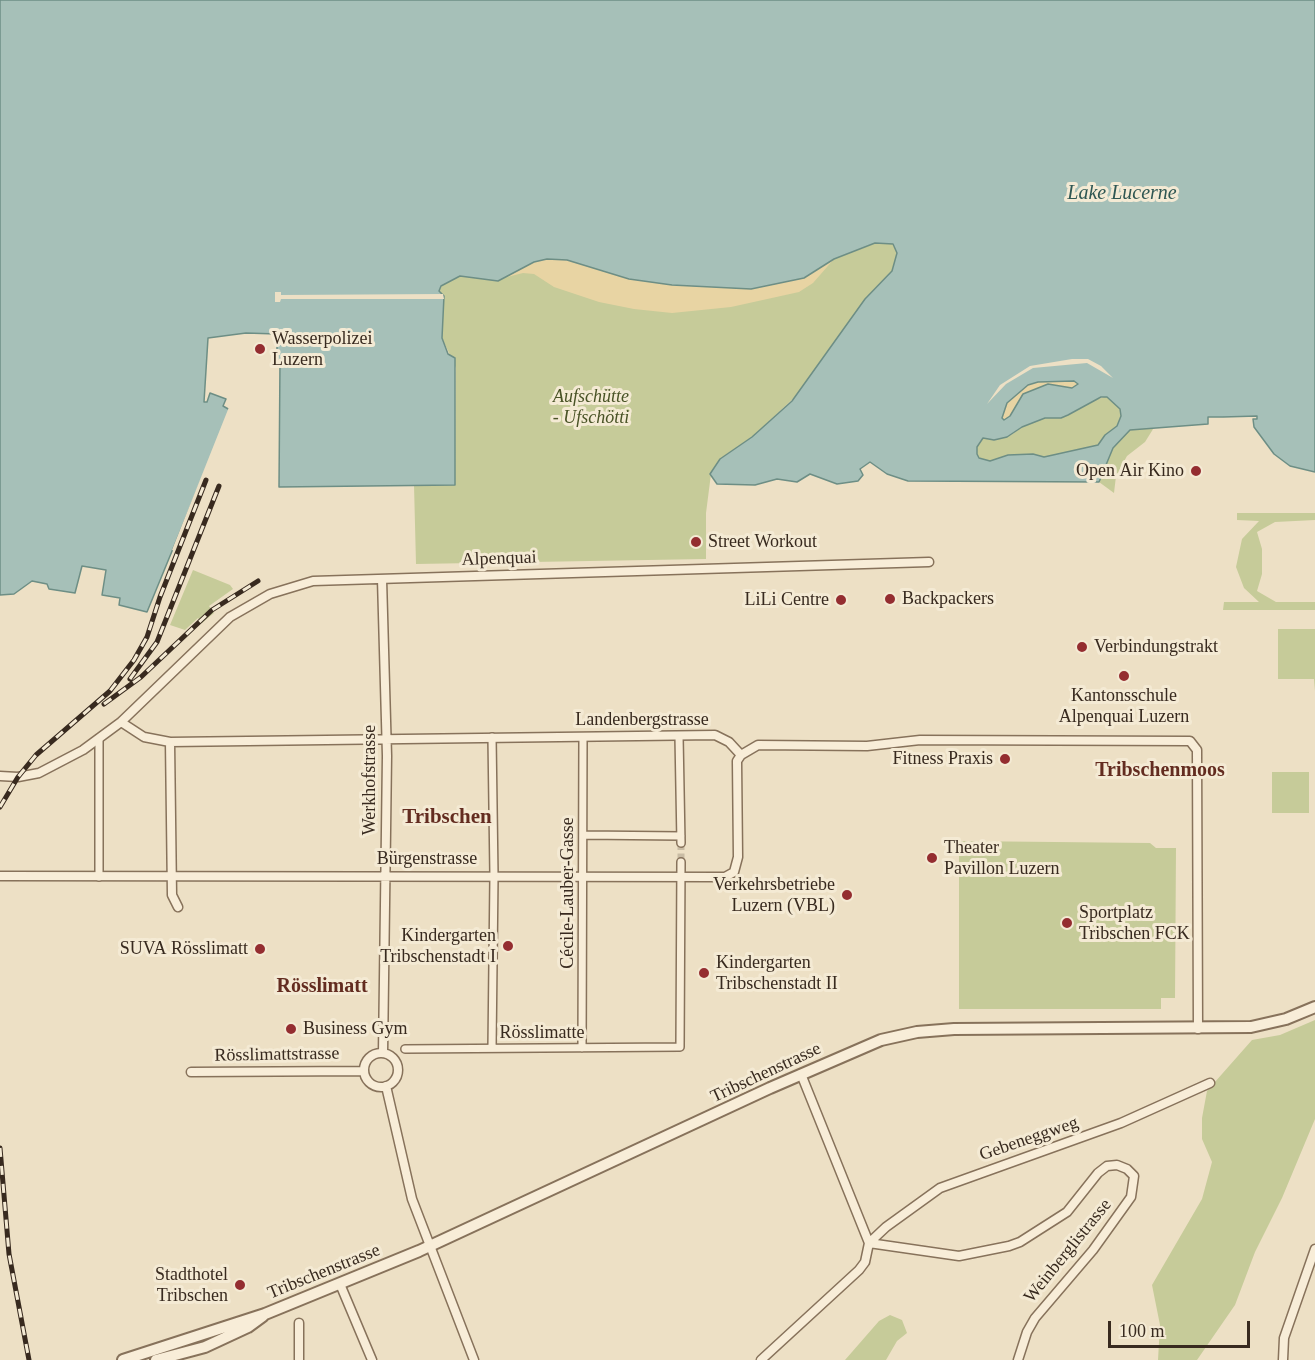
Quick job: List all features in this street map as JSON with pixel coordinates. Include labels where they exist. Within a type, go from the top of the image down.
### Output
[{"type":"street","name":"Alpenquai","points":[[0,776],[18,777],[39,773],[99,740],[121,722],[209,635],[250,604],[284,589],[313,581],[929,562]]},
{"type":"street","name":"Werkhofstrasse","points":[[382,579],[387,876],[383,1053]]},
{"type":"street","name":"Landenbergstrasse","points":[[121,722],[144,737],[170,742],[386,737],[715,735],[729,742],[741,756]]},
{"type":"street","points":[[583,835],[681,840],[679,736]]},
{"type":"street","points":[[492,737],[494,876],[492,1048]]},
{"type":"street","name":"Cécile-Lauber-Gasse","points":[[582,1048],[583,737]]},
{"type":"street","points":[[99,740],[99,877]]},
{"type":"street","points":[[741,756],[758,745],[867,746],[920,740],[1187,740],[1193,743],[1197,750],[1198,1029]]},
{"type":"street","points":[[170,742],[172,895],[178,907]]},
{"type":"street","name":"Bürgenstrasse","points":[[0,876],[725,877],[734,872],[738,857],[737,761],[741,756]]},
{"type":"street","points":[[681,862],[681,877]]},
{"type":"street","name":"Rösslimatte","points":[[405,1049],[680,1047],[681,877]]},
{"type":"street","name":"Tribschenstrasse","points":[[123,1360],[265,1314],[430,1246],[801,1074],[871,1044],[917,1032],[954,1029],[1251,1027],[1286,1019],[1315,1007]]},
{"type":"street","points":[[383,1053],[394,1059],[398,1070],[395,1080],[386,1086],[371,1084],[364,1071],[370,1057],[383,1053]]},
{"type":"street","name":"Rösslimattstrasse","points":[[190,1072],[364,1071]]},
{"type":"street","points":[[761,1360],[859,1270],[865,1262],[869,1244],[801,1074]]},
{"type":"street","name":"Gebeneggweg","points":[[869,1244],[886,1227],[940,1188],[1120,1123],[1210,1083]]},
{"type":"street","points":[[386,1086],[412,1199],[474,1360]]},
{"type":"street","name":"Weinberglistrasse","points":[[869,1244],[959,1256],[1009,1246],[1020,1242],[1067,1212],[1098,1173],[1107,1166],[1117,1164],[1127,1169],[1134,1176],[1131,1197],[1093,1250],[1035,1318],[1027,1332],[1018,1360]]},
{"type":"street","points":[[1283,1360],[1284,1338],[1315,1250]]},
{"type":"street","points":[[340,1284],[372,1360]]},
{"type":"street","name":"Tribschenstrasse","points":[[156,1360],[182,1357],[238,1332],[265,1314]]},
{"type":"street","points":[[299,1323],[299,1360]]},
{"type":"green space","name":"Aufschütte - Ufschötti","points":[[876,243],[892,243],[897,253],[892,271],[865,299],[796,396],[752,437],[720,459],[711,474],[706,513],[706,559],[416,564],[414,485],[455,485],[456,368],[442,338],[439,291],[443,283],[460,276],[498,280],[534,262],[834,259]]},
{"type":"green space","points":[[1107,396],[1120,408],[1121,416],[1117,426],[1105,435],[1098,445],[1044,457],[1033,454],[1008,455],[990,461],[979,458],[977,454],[977,447],[983,438],[994,440],[1011,435],[1022,427],[1045,418],[1061,418],[1087,403]]},
{"type":"green space","points":[[1155,426],[1145,442],[1127,456],[1116,476],[1114,493],[1099,482],[1113,448],[1122,436],[1130,429]]},
{"type":"green space","points":[[1237,513],[1315,513],[1315,520],[1275,522],[1257,532],[1262,549],[1262,574],[1257,591],[1276,602],[1315,602],[1315,610],[1223,610],[1224,602],[1259,602],[1244,588],[1236,567],[1242,539],[1259,521],[1237,520]]},
{"type":"green space","points":[[193,570],[230,585],[233,589],[209,606],[214,613],[202,623],[198,618],[185,630],[170,625]]},
{"type":"green space","points":[[1278,629],[1315,629],[1315,691],[1314,679],[1278,679]]},
{"type":"green space","points":[[1272,772],[1309,772],[1309,813],[1272,813]]},
{"type":"green space","name":"Sportplatz Tribschen FCK","points":[[959,841],[1150,843],[1156,848],[1176,848],[1175,998],[1161,998],[1161,1009],[959,1009]]},
{"type":"green space","points":[[1315,1020],[1315,1119],[1282,1198],[1255,1252],[1235,1305],[1197,1360],[1158,1360],[1160,1325],[1152,1285],[1202,1199],[1212,1162],[1202,1139],[1202,1118],[1207,1091],[1252,1040],[1280,1035]]},
{"type":"green space","points":[[890,1315],[902,1320],[907,1333],[897,1341],[886,1360],[845,1360],[879,1321]]},
{"type":"sand","points":[[547,259],[566,260],[629,279],[672,285],[751,289],[804,278],[834,259],[813,283],[799,292],[731,307],[672,313],[599,302],[554,287],[534,274],[523,273],[507,277],[534,262]]},
{"type":"sand","points":[[1074,381],[1078,384],[1072,388],[1048,384],[1023,394],[1010,416],[1004,420],[1002,418],[1007,403],[1028,385],[1038,382]]},
{"type":"water","name":"Lake Lucerne","points":[[0,0],[1315,0],[1315,472],[1290,466],[1274,454],[1254,427],[1253,419],[1257,419],[1257,416],[1208,417],[1208,424],[1130,430],[1113,448],[1099,482],[908,481],[887,474],[870,462],[860,469],[863,475],[858,481],[837,484],[810,474],[797,482],[777,479],[755,485],[717,484],[710,474],[720,459],[752,437],[792,401],[865,299],[892,271],[897,253],[893,244],[875,243],[834,259],[804,278],[751,289],[672,285],[629,279],[567,260],[547,259],[534,262],[498,281],[460,276],[441,286],[439,291],[444,296],[442,338],[448,354],[455,358],[455,485],[279,487],[280,361],[277,361],[277,334],[246,333],[208,338],[204,402],[207,402],[210,393],[226,399],[223,406],[230,410],[147,612],[119,605],[120,598],[102,595],[106,570],[82,566],[75,593],[49,589],[47,584],[32,581],[14,594],[0,595]],"holes":[[[1074,381],[1078,384],[1072,388],[1048,384],[1023,394],[1010,416],[1004,420],[1002,418],[1007,403],[1028,385],[1038,382]],[[1101,397],[1107,397],[1120,409],[1121,416],[1117,426],[1105,435],[1098,445],[1044,457],[1033,454],[1008,455],[990,461],[979,458],[977,454],[977,447],[983,438],[994,440],[1007,437],[1022,427],[1045,418],[1061,418]]]},
{"type":"pier","points":[[275,292],[281,292],[281,295],[443,294],[444,299],[281,299],[280,302],[275,302]]},
{"type":"pier","points":[[1072,359],[1088,359],[1101,366],[1113,378],[1087,363],[1033,368],[1006,384],[987,404],[1000,385],[1030,366]]},
{"type":"pier","points":[[229,407],[232,409],[175,551],[172,550]]},
{"type":"tunnel","points":[[681,843],[681,862]]},
{"type":"railway","points":[[0,807],[18,777],[36,755],[110,691],[134,660],[147,637],[160,597],[206,480]]},
{"type":"railway","points":[[130,679],[157,642],[219,486]]},
{"type":"railway","points":[[104,704],[141,677],[212,610],[258,581]]},
{"type":"railway","points":[[0,1148],[9,1254],[29,1360]]},
{"type":"place","name":"Wasserpolizei Luzern","points":[[260,349]]},
{"type":"place","name":"Open Air Kino","points":[[1196,471]]},
{"type":"place","name":"Street Workout","points":[[696,542]]},
{"type":"place","name":"Backpackers","points":[[890,599]]},
{"type":"place","name":"LiLi Centre","points":[[841,600]]},
{"type":"place","name":"Verbindungstrakt","points":[[1082,647]]},
{"type":"place","name":"Kantonsschule Alpenquai Luzern","points":[[1124,676]]},
{"type":"place","name":"Fitness Praxis","points":[[1005,759]]},
{"type":"place","name":"Theater Pavillon Luzern","points":[[932,858]]},
{"type":"place","name":"Verkehrsbetriebe Luzern (VBL)","points":[[847,895]]},
{"type":"place","name":"Sportplatz Tribschen FCK","points":[[1067,923]]},
{"type":"place","name":"Kindergarten Tribschenstadt I","points":[[508,946]]},
{"type":"place","name":"SUVA Rösslimatt","points":[[260,949]]},
{"type":"place","name":"Kindergarten Tribschenstadt II","points":[[704,973]]},
{"type":"place","name":"Business Gym","points":[[291,1029]]},
{"type":"place","name":"Stadthotel Tribschen","points":[[240,1285]]},
{"type":"district","name":"Tribschenmoos","points":[[1160,771]]},
{"type":"district","name":"Tribschen","points":[[447,818]]},
{"type":"district","name":"Rösslimatt","points":[[322,987]]}]
